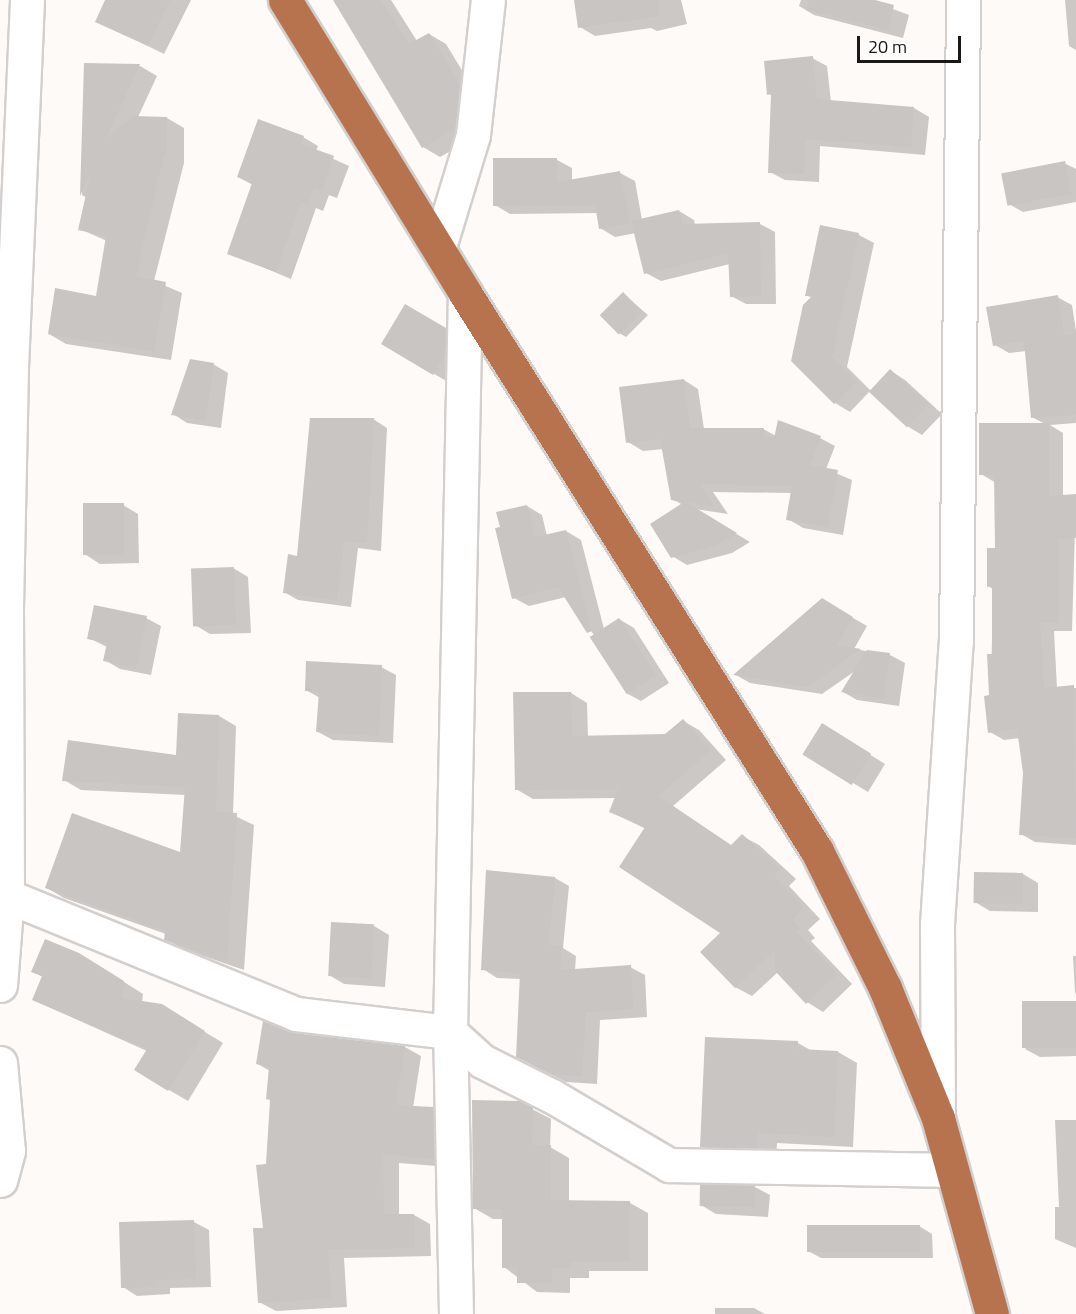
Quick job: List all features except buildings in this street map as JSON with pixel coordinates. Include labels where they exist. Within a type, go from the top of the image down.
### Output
[{"type":"highway","points":[[285,0],[439,247],[465,293],[817,851],[885,988],[938,1118],[992,1314]]},
{"type":"street","points":[[0,985],[6,573],[27,0]]},
{"type":"street","points":[[439,247],[473,135],[488,0]]},
{"type":"street","points":[[938,1118],[937,924],[956,641],[963,0]]},
{"type":"street","points":[[456,1314],[450,1032],[465,293]]},
{"type":"street","points":[[3,895],[296,1014],[450,1032],[482,1061],[552,1096],[669,1165],[952,1170]]},
{"type":"street","points":[[0,1063],[8,1151],[0,1180]]}]
